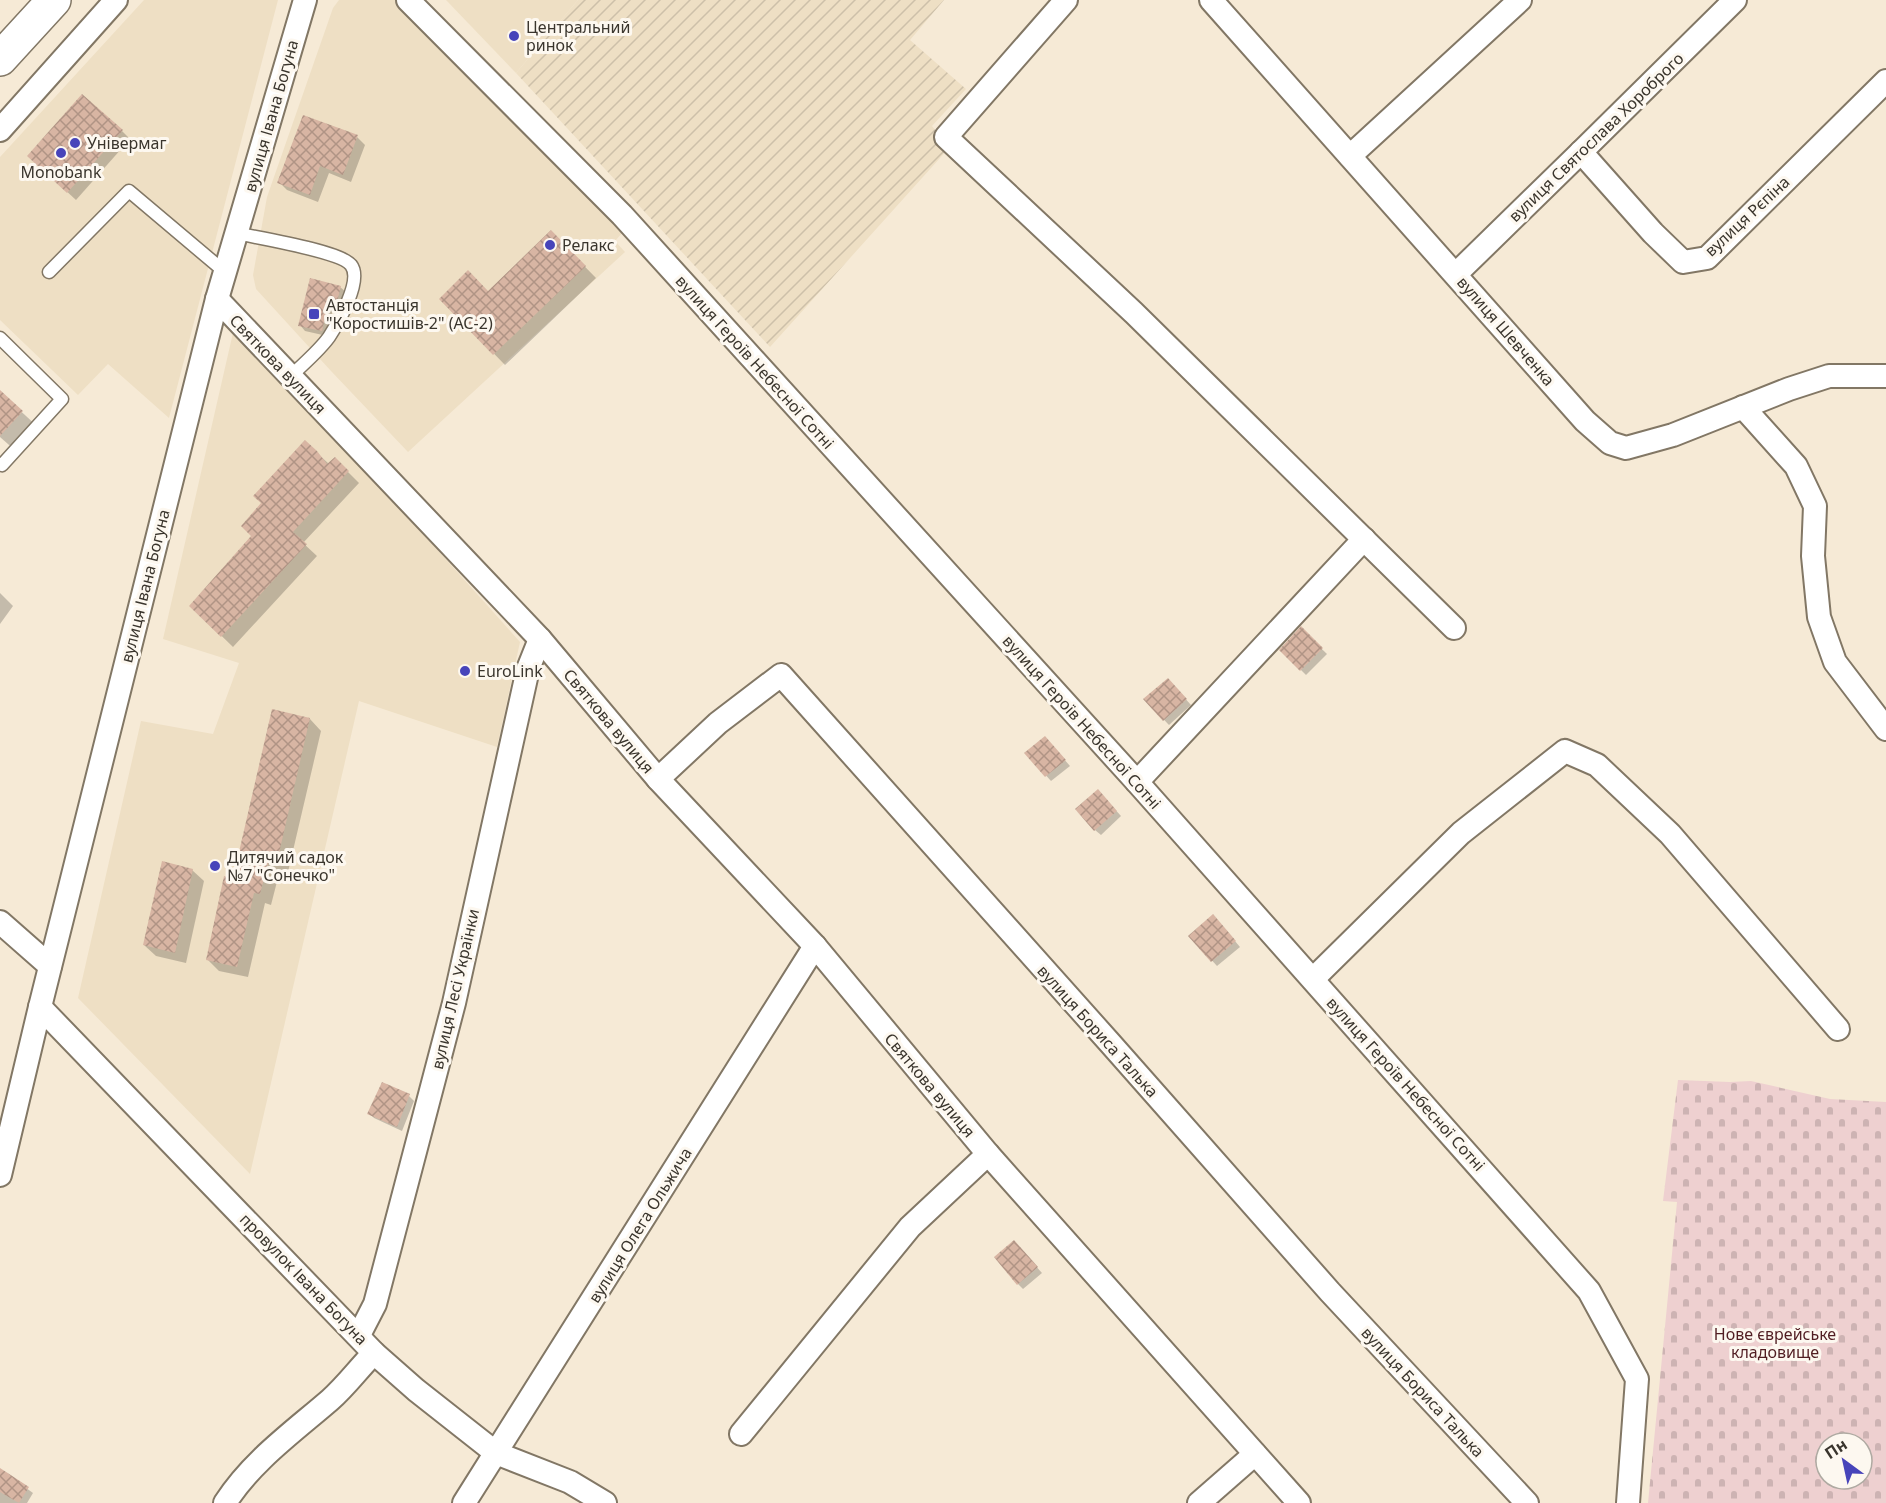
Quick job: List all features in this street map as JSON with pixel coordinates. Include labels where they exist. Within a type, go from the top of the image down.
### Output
[{"type":"main road","points":[[0,59],[54,0]]},
{"type":"street","points":[[0,130],[116,0]]},
{"type":"street","name":"вулиця Івана Богуна","points":[[0,1175],[217,299],[305,0]]},
{"type":"street","name":"вулиця Героїв Небесної Сотні","points":[[408,0],[622,215],[1137,782],[1589,1290],[1638,1379],[1628,1503]]},
{"type":"street","points":[[1066,0],[946,137],[1134,313],[1454,628]]},
{"type":"street","name":"вулиця Шевченка","points":[[1211,0],[1585,421],[1610,443],[1626,448],[1673,435],[1829,376],[1886,376]]},
{"type":"street","points":[[1350,156],[1520,0]]},
{"type":"street","name":"вулиця Святослава Хороброго","points":[[1456,274],[1735,0]]},
{"type":"street","name":"вулиця Рєпіна","points":[[1581,152],[1653,233],[1683,262],[1707,258],[1886,81]]},
{"type":"street","name":"Святкова вулиця","points":[[217,299],[540,639],[658,778],[815,946],[988,1154],[1299,1503]]},
{"type":"street","points":[[1743,407],[1796,466],[1815,506],[1813,556],[1819,617],[1835,662],[1886,729]]},
{"type":"street","points":[[1137,782],[1364,539]]},
{"type":"street","name":"вулиця Лесі Українки","points":[[359,1335],[375,1304],[448,1026],[528,669],[540,639]]},
{"type":"street","name":"вулиця Бориса Талька","points":[[658,778],[717,723],[780,675],[1330,1292],[1527,1503]]},
{"type":"street","points":[[1313,979],[1461,833],[1565,751],[1597,765],[1670,834],[1838,1029]]},
{"type":"street","points":[[0,922],[50,966]]},
{"type":"street","name":"вулиця Олега Ольжича","points":[[464,1503],[815,946]]},
{"type":"street","name":"провулок Івана Богуна","points":[[40,1007],[374,1353],[416,1390],[496,1453],[570,1482],[605,1503]]},
{"type":"street","name":"Святкова вулиця","points":[[741,1434],[910,1227],[988,1154]]},
{"type":"street","points":[[225,1503],[235,1488],[271,1448],[332,1398],[374,1353]]},
{"type":"street","points":[[1199,1503],[1255,1454]]},
{"type":"lane","points":[[49,272],[129,191],[225,272]]},
{"type":"lane","points":[[236,233],[322,252],[346,261],[354,271],[355,281],[350,296],[328,337],[290,377]]},
{"type":"lane","points":[[0,338],[62,399],[2,465],[0,464]]},
{"type":"shaded area","points":[[144,0],[278,0],[169,418],[108,364],[78,395],[0,320],[0,157]]},
{"type":"shaded area","points":[[339,0],[405,0],[623,232],[615,241],[625,252],[408,452],[256,289],[253,275],[267,197],[333,8]]},
{"type":"shaded area","name":"Центральний ринок","points":[[446,0],[578,0],[516,73]]},
{"type":"shaded area","points":[[578,0],[944,0],[910,40],[966,89],[932,126],[949,148],[770,347],[516,73]]},
{"type":"shaded area","points":[[235,324],[520,642],[497,747],[359,701],[250,1174],[78,998],[141,721],[213,734],[239,663],[163,639]]},
{"type":"green space","name":"Нове єврейське кладовище","points":[[1678,1080],[1751,1081],[1830,1099],[1886,1102],[1886,1503],[1648,1503],[1677,1202],[1663,1201]]},
{"type":"building","name":"Універмаг","points":[[82,94],[123,130],[67,193],[27,156]]},
{"type":"building","points":[[303,115],[358,135],[343,175],[320,166],[310,195],[277,183]]},
{"type":"building","points":[[551,230],[586,266],[493,355],[439,299],[468,270],[488,291]]},
{"type":"building","name":"Автостанція \"Коростишів-2\" (АС-2)","points":[[310,278],[341,286],[337,302],[329,300],[322,331],[298,326]]},
{"type":"building","points":[[0,390],[23,411],[0,436]]},
{"type":"building","points":[[305,440],[327,464],[335,457],[349,471],[293,532],[307,544],[221,637],[189,606],[251,536],[241,526],[261,503],[253,496]]},
{"type":"building","points":[[1301,626],[1323,648],[1300,671],[1279,650]]},
{"type":"building","points":[[1168,678],[1187,699],[1163,721],[1143,699]]},
{"type":"building","points":[[272,709],[310,718],[277,862],[269,860],[260,894],[254,893],[237,967],[206,960],[224,876],[233,878]]},
{"type":"building","points":[[1045,736],[1066,760],[1045,777],[1024,753]]},
{"type":"building","points":[[1098,789],[1117,811],[1094,831],[1075,809]]},
{"type":"building","points":[[162,861],[193,869],[175,953],[143,945]]},
{"type":"building","points":[[1213,914],[1236,941],[1211,962],[1188,936]]},
{"type":"building","points":[[382,1082],[410,1094],[397,1127],[367,1114]]},
{"type":"building","points":[[1014,1240],[1038,1267],[1017,1285],[994,1257]]},
{"type":"building","points":[[0,1468],[29,1487],[19,1503],[0,1492]]},
{"type":"place","name":"Центральний ринок","points":[[514,36]]},
{"type":"place","name":"Універмаг","points":[[75,143]]},
{"type":"place","name":"Monobank","points":[[61,153]]},
{"type":"place","name":"Релакс","points":[[550,245]]},
{"type":"place","name":"Автостанція \"Коростишів-2\" (АС-2)","points":[[314,314]]},
{"type":"place","name":"EuroLink","points":[[465,671]]},
{"type":"place","name":"Дитячий садок №7 \"Сонечко\"","points":[[215,866]]}]
